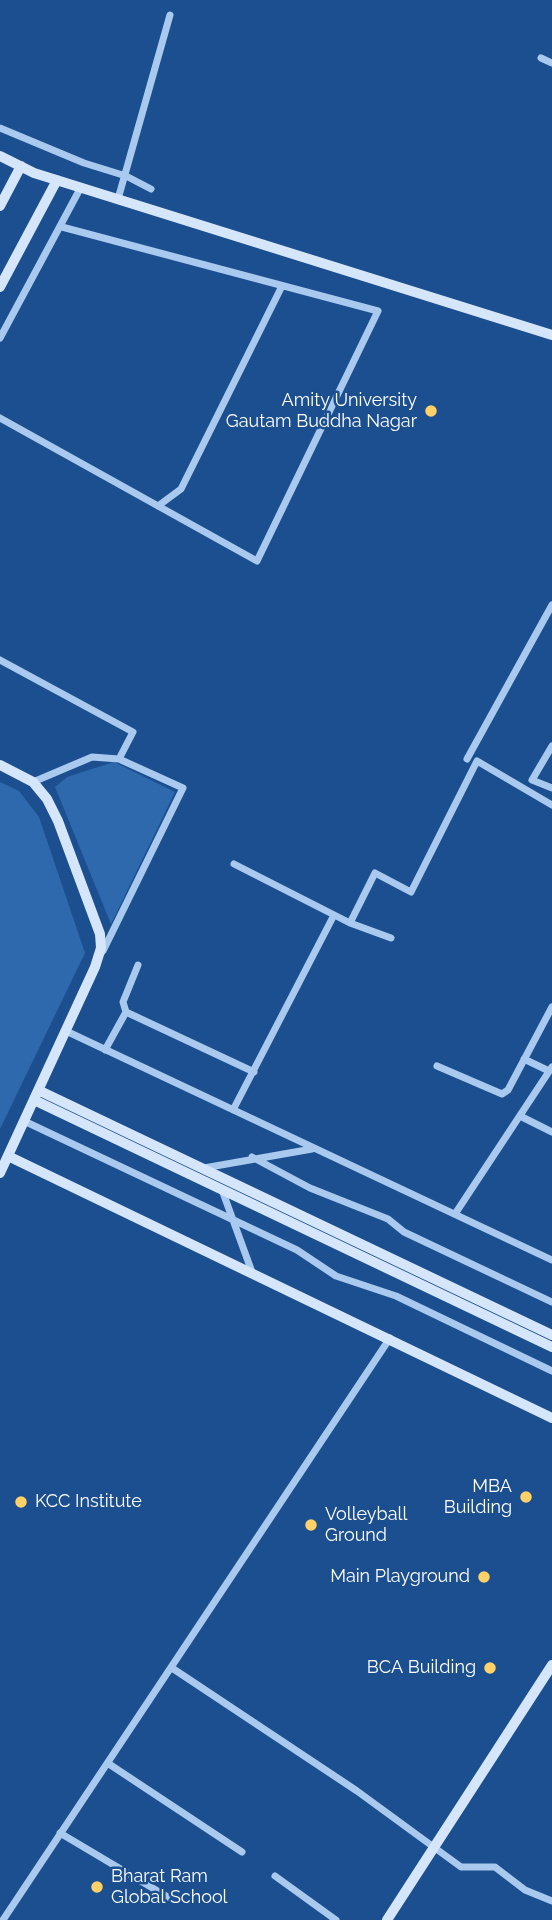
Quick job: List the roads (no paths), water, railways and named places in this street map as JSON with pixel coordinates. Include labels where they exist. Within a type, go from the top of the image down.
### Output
[{"type":"street","points":[[118,199],[170,15]]},
{"type":"street","points":[[541,58],[552,63]]},
{"type":"street","points":[[0,128],[84,163],[126,176],[151,189]]},
{"type":"street","points":[[0,156],[57,180],[552,335]]},
{"type":"street","points":[[0,206],[21,166]]},
{"type":"street","points":[[0,287],[57,180]]},
{"type":"street","points":[[0,338],[62,227],[81,187]]},
{"type":"street","points":[[0,418],[257,561],[378,311],[62,227]]},
{"type":"street","points":[[158,506],[181,489],[282,286]]},
{"type":"street","points":[[467,760],[551,610]]},
{"type":"street","points":[[0,660],[133,732],[119,759]]},
{"type":"street","points":[[552,746],[532,780],[552,789]]},
{"type":"street","points":[[0,1173],[65,1031],[183,788],[119,759],[92,757],[33,782]]},
{"type":"street","points":[[350,923],[375,873],[411,892],[477,761],[552,805]]},
{"type":"street","points":[[0,765],[33,782],[47,799],[58,821],[97,923],[100,948],[95,968]]},
{"type":"street","points":[[234,864],[350,923],[391,938]]},
{"type":"street","points":[[233,1110],[334,915]]},
{"type":"street","points":[[138,965],[122,1002],[126,1012],[254,1072]]},
{"type":"street","points":[[437,1066],[502,1094],[508,1090],[552,1007]]},
{"type":"street","points":[[105,1050],[126,1012]]},
{"type":"street","points":[[65,1031],[552,1260]]},
{"type":"street","points":[[455,1214],[551,1069],[524,1059]]},
{"type":"street","points":[[37,1096],[203,1168],[552,1335]]},
{"type":"street","points":[[37,1096],[552,1347]]},
{"type":"street","points":[[520,1116],[552,1132]]},
{"type":"street","points":[[24,1121],[297,1250],[335,1276],[396,1296],[552,1371]]},
{"type":"street","points":[[203,1168],[252,1157],[314,1148]]},
{"type":"street","points":[[8,1156],[552,1418]]},
{"type":"street","points":[[252,1157],[310,1188],[388,1219],[404,1232],[552,1302]]},
{"type":"street","points":[[221,1188],[252,1272]]},
{"type":"street","points":[[3,1920],[390,1338]]},
{"type":"street","points":[[387,1920],[552,1665]]},
{"type":"street","points":[[172,1668],[435,1846],[461,1867],[495,1867],[525,1890],[552,1901]]},
{"type":"street","points":[[108,1764],[242,1852]]},
{"type":"street","points":[[60,1833],[171,1899]]},
{"type":"street","points":[[275,1876],[336,1920]]},
{"type":"place","name":"Amity University Gautam Buddha Nagar","points":[[431,411]]},
{"type":"place","name":"MBA Building","points":[[526,1497]]},
{"type":"place","name":"KCC Institute","points":[[21,1502]]},
{"type":"place","name":"Volleyball Ground","points":[[311,1525]]},
{"type":"place","name":"Main Playground","points":[[484,1577]]},
{"type":"place","name":"BCA Building","points":[[490,1668]]},
{"type":"place","name":"Bharat Ram Global School","points":[[97,1887]]}]
